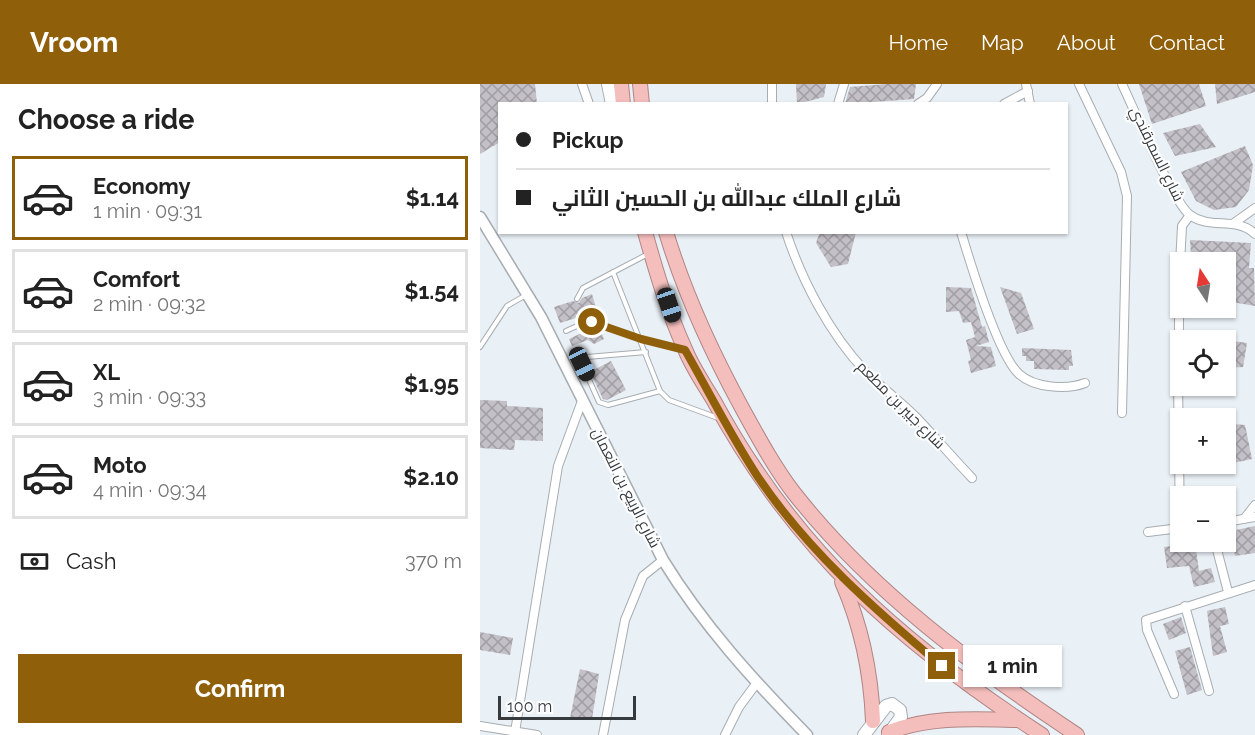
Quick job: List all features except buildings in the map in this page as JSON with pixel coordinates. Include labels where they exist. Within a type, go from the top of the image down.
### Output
[{"type":"highway","points":[[621,84],[623,102]]},
{"type":"highway","points":[[639,84],[642,102]]},
{"type":"highway","points":[[646,234],[685,350],[724,421],[772,495],[839,574],[907,638],[1018,720],[1042,735]]},
{"type":"highway","points":[[667,234],[686,292],[712,351],[771,459],[794,493],[868,575],[908,612],[981,669],[1077,735]]},
{"type":"highway","points":[[839,574],[864,647],[870,678],[873,721]]},
{"type":"highway","points":[[888,734],[912,725],[944,719],[1018,720]]},
{"type":"main road","points":[[608,84],[612,102]]},
{"type":"main road","points":[[864,735],[886,706],[897,705],[901,717],[888,734]]},
{"type":"street","points":[[582,84],[588,102]]},
{"type":"street","points":[[772,84],[772,102]]},
{"type":"street","points":[[839,102],[844,84]]},
{"type":"street","points":[[921,102],[927,98],[937,84]]},
{"type":"street","points":[[1079,84],[1121,172],[1127,196],[1122,413]]},
{"type":"street","name":"شارع السمرقندي","points":[[1122,84],[1170,185],[1190,215],[1205,222],[1242,225],[1255,234]]},
{"type":"street","points":[[1007,102],[1027,87],[1030,102]]},
{"type":"street","points":[[1233,223],[1255,208]]},
{"type":"street","points":[[1179,486],[1180,264],[1182,226],[1190,215]]},
{"type":"street","name":"شارع الربيع بن النعمان","points":[[480,217],[528,294],[663,560],[709,627],[756,684],[807,735]]},
{"type":"street","name":"شارع جبير بن مطعم","points":[[787,234],[810,288],[852,354],[972,478]]},
{"type":"street","points":[[962,234],[978,287],[1008,359],[1020,375],[1029,381],[1061,387],[1085,383]]},
{"type":"street","points":[[515,732],[558,466],[582,401]]},
{"type":"street","points":[[1244,519],[1255,505]]},
{"type":"street","points":[[1236,520],[1255,517]]},
{"type":"street","points":[[1148,532],[1170,529]]},
{"type":"street","points":[[1218,552],[1228,592]]},
{"type":"street","points":[[603,735],[625,620],[644,576],[663,560]]},
{"type":"street","points":[[1174,694],[1145,622],[1152,616],[1255,585]]},
{"type":"street","points":[[1185,606],[1209,691]]},
{"type":"street","points":[[725,735],[739,707],[756,684]]},
{"type":"street","points":[[480,726],[537,735]]},
{"type":"lane","points":[[577,299],[583,288],[651,252]]},
{"type":"lane","points":[[613,272],[660,391],[669,400],[724,421]]},
{"type":"lane","points":[[480,346],[507,306],[528,294]]},
{"type":"lane","points":[[583,316],[588,321],[641,339],[685,350]]},
{"type":"lane","points":[[566,331],[588,321]]},
{"type":"lane","points":[[646,352],[587,357],[582,364],[599,402],[608,405],[660,391]]},
{"type":"route","points":[[592,322],[641,339],[685,350],[734,439],[759,478],[792,522],[821,556],[875,611],[942,666]]}]
